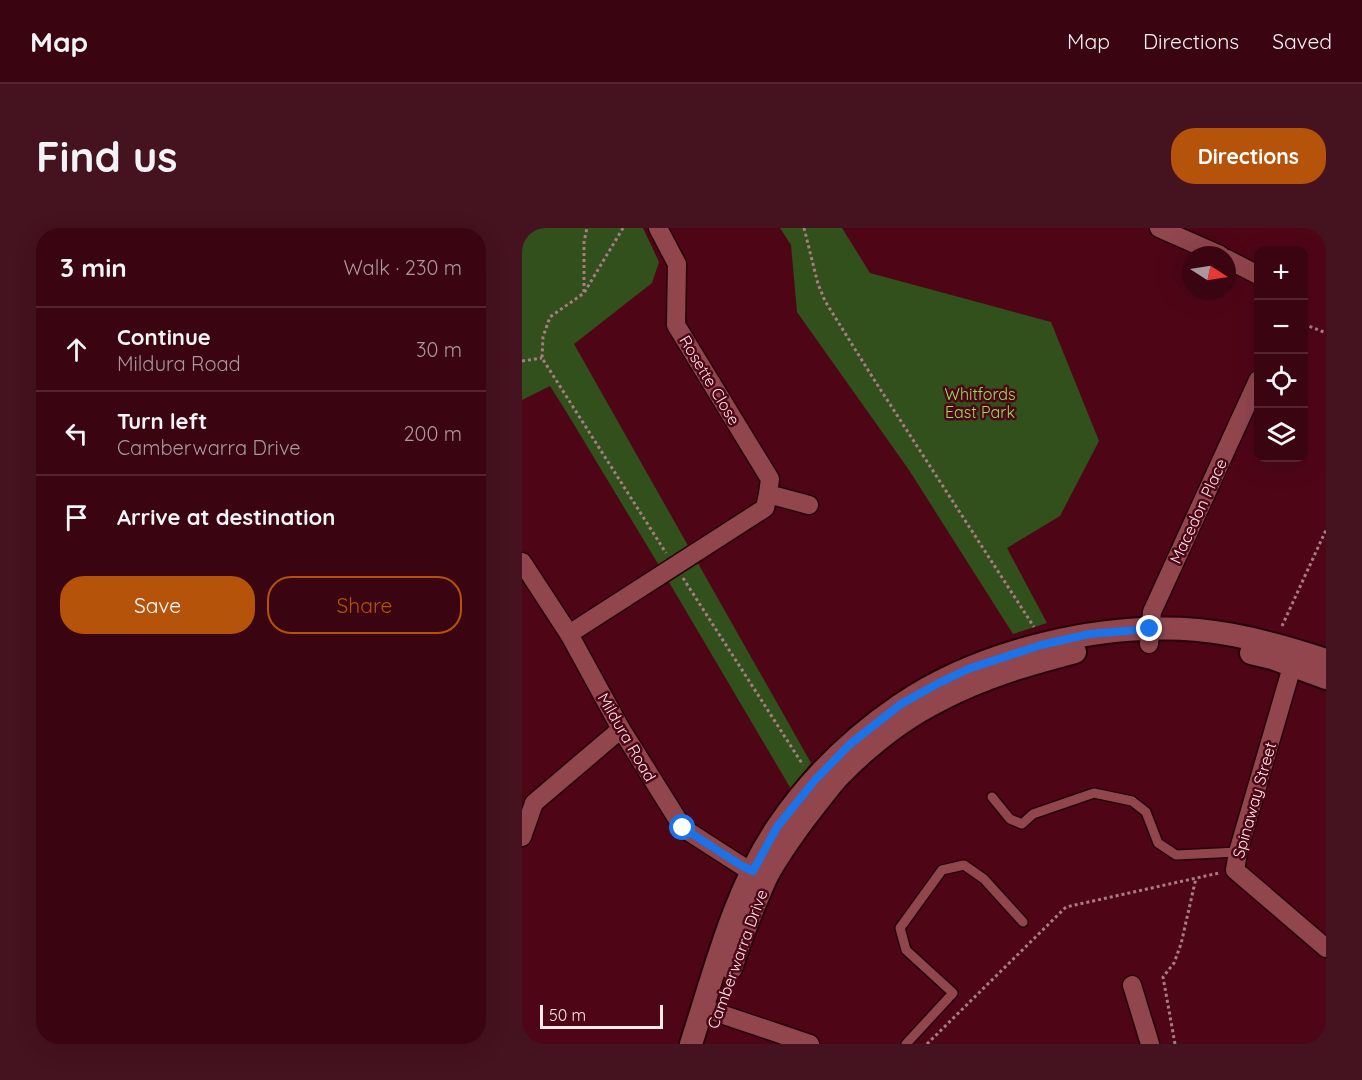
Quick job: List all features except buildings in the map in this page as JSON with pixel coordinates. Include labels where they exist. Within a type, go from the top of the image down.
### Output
[{"type":"street","name":"Rosette Close","points":[[658,228],[677,264],[676,325],[771,479],[768,494]]},
{"type":"street","points":[[1159,228],[1200,246]]},
{"type":"street","points":[[1236,264],[1254,273]]},
{"type":"street","name":"Macedon Place","points":[[1150,636],[1152,612],[1254,389]]},
{"type":"street","points":[[569,633],[765,508],[768,494],[809,505]]},
{"type":"street","name":"Mildura Road","points":[[522,562],[569,633],[621,729],[683,828],[742,866],[760,874]]},
{"type":"street","name":"Camberwarra Drive","points":[[691,1044],[710,1010],[740,941],[777,827],[815,780],[850,744],[901,704],[968,669],[1041,645],[1089,634],[1150,636],[1187,645],[1224,648],[1252,654],[1288,653],[1326,660]]},
{"type":"street","name":"Camberwarra Drive","points":[[760,874],[837,778],[869,748],[903,722],[941,699],[981,681],[1082,651],[1150,636]]},
{"type":"street","name":"Camberwarra Drive","points":[[1288,653],[1326,678]]},
{"type":"street","name":"Spinaway Street","points":[[1288,653],[1236,861],[1326,948]]},
{"type":"street","points":[[522,837],[534,803],[621,729]]},
{"type":"street","points":[[1132,985],[1150,1044]]},
{"type":"street","points":[[710,1010],[810,1044]]},
{"type":"street","name":"Camberwarra Drive","points":[[706,1044],[710,1010]]},
{"type":"lane","points":[[992,797],[1010,819],[1022,824],[1033,814],[1094,793],[1132,801],[1146,812],[1158,843],[1176,855],[1236,861]]},
{"type":"lane","points":[[906,1044],[953,993],[906,950],[900,928],[942,870],[964,865],[984,879],[1023,922]]},
{"type":"path","points":[[584,293],[584,242],[587,228]]},
{"type":"path","points":[[522,361],[542,358],[543,337],[550,317],[584,293],[623,228]]},
{"type":"path","points":[[804,228],[818,284],[825,301],[1037,632],[1041,645]]},
{"type":"path","points":[[1308,326],[1326,333]]},
{"type":"path","points":[[1288,653],[1283,625],[1326,530]]},
{"type":"path","points":[[927,1044],[1066,907],[1196,878],[1236,861]]},
{"type":"path","points":[[1175,1044],[1163,977],[1174,963],[1181,944],[1196,878]]},
{"type":"green space","points":[[522,228],[643,228],[659,262],[652,283],[574,344],[811,763],[791,789],[550,386],[522,400]]},
{"type":"green space","name":"Whitfords East Park","points":[[780,228],[842,228],[870,273],[1051,322],[1099,441],[1060,516],[1007,548],[1047,623],[1013,634],[909,470],[797,312],[791,245]]},
{"type":"route","points":[[683,828],[753,871],[777,827],[815,780],[850,744],[901,704],[968,669],[1041,645],[1089,634],[1150,629]]}]
